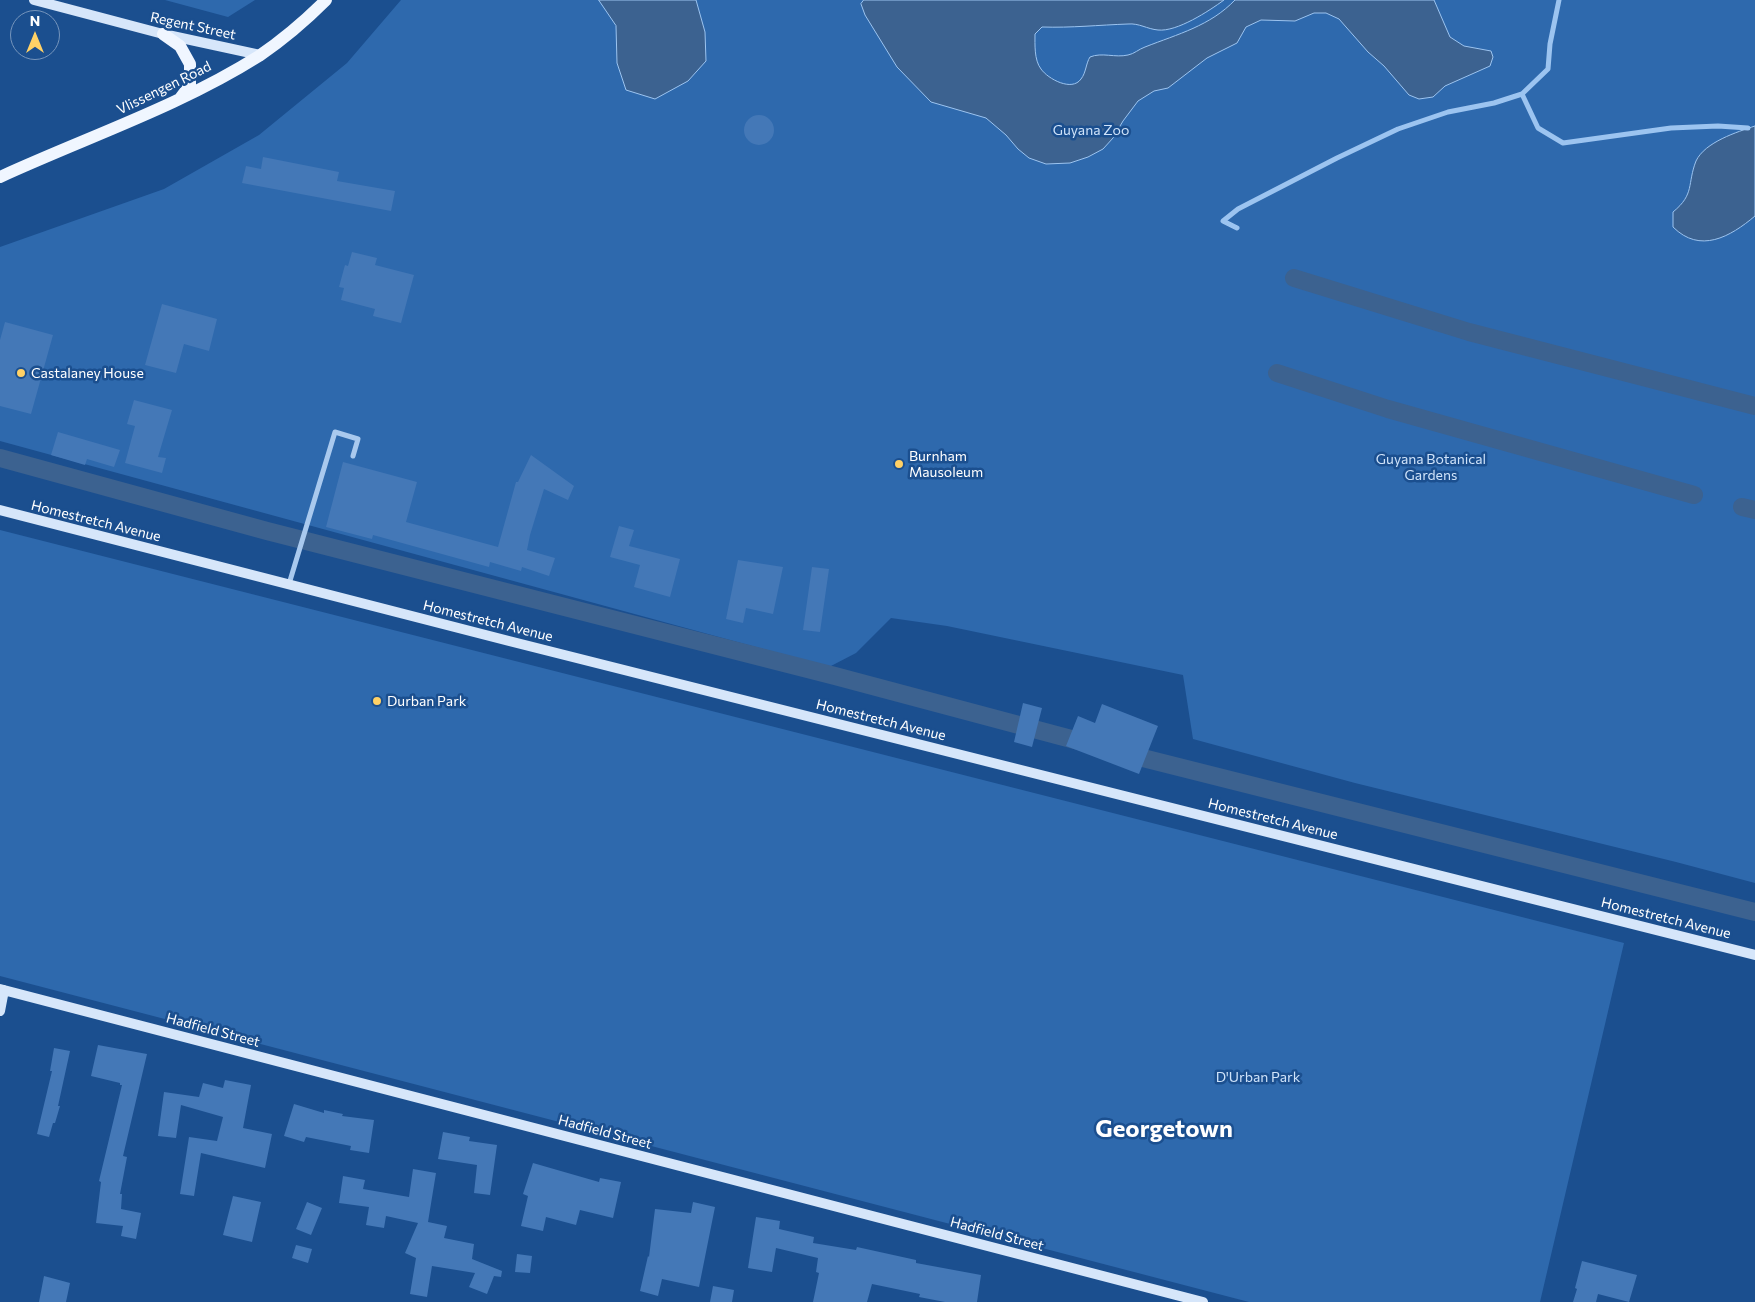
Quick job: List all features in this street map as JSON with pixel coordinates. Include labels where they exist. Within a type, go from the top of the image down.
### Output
[{"type":"main road","name":"Regent Street","points":[[34,0],[163,34],[260,55]]},
{"type":"main road","name":"Vlissengen Road","points":[[0,177],[179,100],[260,55],[326,0]]},
{"type":"main road","points":[[163,34],[180,46],[190,64],[190,85],[179,100]]},
{"type":"main road","name":"Homestretch Avenue","points":[[0,510],[509,641],[1755,955]]},
{"type":"main road","points":[[0,1011],[2,990]]},
{"type":"main road","name":"Hadfield Street","points":[[2,990],[1203,1302]]},
{"type":"street","points":[[289,584],[335,432],[358,439],[353,456]]},
{"type":"green space","points":[[165,0],[255,0],[228,17]]},
{"type":"green space","name":"Guyana Botanical Gardens","points":[[401,0],[1755,0],[1755,883],[1355,783],[1193,739],[1183,675],[947,626],[891,618],[856,653],[829,667],[0,441],[0,247],[164,189],[259,135],[347,63]]},
{"type":"green space","name":"D'Urban Park","points":[[0,530],[1624,943],[1540,1302],[1249,1302],[0,976]]},
{"type":"shaded area","points":[[599,0],[696,0],[705,32],[706,61],[688,81],[655,99],[626,90],[617,63],[616,26]]},
{"type":"shaded area","points":[[864,0],[1224,0],[1192,20],[1166,30],[1132,24],[1042,27],[1035,34],[1037,61],[1044,73],[1049,77],[1066,84],[1077,83],[1081,79],[1090,57],[1130,54],[1204,23],[1235,0],[1434,0],[1450,37],[1464,46],[1491,51],[1493,57],[1490,66],[1445,86],[1433,97],[1419,99],[1409,95],[1339,19],[1326,13],[1314,13],[1295,21],[1261,20],[1246,27],[1237,43],[1207,58],[1168,88],[1154,91],[1138,101],[1113,138],[1103,149],[1088,157],[1070,163],[1046,164],[1029,158],[986,118],[931,102],[897,67],[865,15],[861,4]]},
{"type":"shaded area","points":[[1755,126],[1755,216],[1725,236],[1715,239],[1694,240],[1683,235],[1673,227],[1673,212],[1685,200],[1688,194],[1693,169],[1700,154],[1714,143],[1739,131]]},
{"type":"building","points":[[759,115],[770,119],[774,130],[770,141],[759,145],[748,141],[744,130],[748,119]]},
{"type":"building","points":[[263,157],[339,172],[337,181],[395,191],[391,211],[242,183],[246,166],[261,169]]},
{"type":"building","points":[[352,252],[377,258],[375,265],[414,275],[401,323],[373,316],[375,309],[341,300],[344,288],[339,287],[345,265],[348,266]]},
{"type":"building","points":[[162,304],[217,319],[209,351],[184,344],[176,373],[145,365]]},
{"type":"building","name":"Castalaney House","points":[[5,322],[53,335],[31,414],[0,406],[0,340]]},
{"type":"building","points":[[134,400],[172,410],[158,457],[166,458],[162,473],[125,463],[135,426],[127,424]]},
{"type":"building","points":[[58,432],[120,450],[114,467],[87,459],[85,465],[51,455]]},
{"type":"building","points":[[531,455],[574,486],[568,500],[544,489],[530,535],[527,550],[555,558],[549,576],[522,567],[521,571],[490,562],[489,567],[373,535],[372,539],[326,527],[343,462],[417,482],[406,522],[498,547],[516,482],[518,482]]},
{"type":"building","points":[[619,526],[634,530],[629,546],[680,559],[670,597],[634,587],[640,565],[610,557]]},
{"type":"building","points":[[738,560],[783,567],[773,614],[746,608],[743,623],[726,619]]},
{"type":"building","points":[[812,567],[829,569],[820,632],[803,630]]},
{"type":"building","points":[[1023,703],[1042,708],[1032,747],[1014,742]]},
{"type":"building","points":[[1102,704],[1158,726],[1139,774],[1066,746],[1078,716],[1095,723]]},
{"type":"building","points":[[98,1045],[147,1054],[123,1156],[127,1157],[120,1194],[122,1194],[121,1209],[141,1213],[136,1239],[121,1236],[123,1226],[96,1223],[101,1182],[99,1181],[122,1085],[91,1076]]},
{"type":"building","points":[[54,1048],[70,1051],[58,1106],[60,1106],[49,1137],[37,1134],[52,1071],[50,1071]]},
{"type":"building","points":[[225,1080],[251,1085],[243,1128],[272,1134],[265,1168],[201,1153],[194,1196],[180,1194],[189,1137],[217,1141],[223,1117],[181,1105],[176,1138],[158,1136],[164,1092],[199,1097],[203,1083],[223,1088]]},
{"type":"building","points":[[294,1104],[324,1113],[324,1110],[343,1114],[342,1116],[374,1120],[369,1153],[350,1150],[351,1146],[306,1137],[304,1142],[284,1136]]},
{"type":"building","points":[[443,1132],[470,1137],[469,1141],[497,1145],[490,1195],[474,1193],[477,1165],[438,1159]]},
{"type":"building","points":[[533,1163],[599,1182],[600,1178],[621,1182],[613,1218],[580,1210],[576,1225],[546,1217],[543,1231],[521,1226],[528,1196],[523,1194]]},
{"type":"building","points":[[413,1169],[436,1173],[428,1222],[447,1226],[444,1238],[474,1244],[472,1259],[502,1271],[501,1277],[494,1276],[487,1294],[469,1287],[475,1273],[432,1266],[427,1297],[410,1294],[416,1258],[405,1253],[418,1223],[386,1216],[384,1228],[366,1225],[369,1207],[339,1203],[343,1176],[365,1180],[363,1189],[409,1197]]},
{"type":"building","points":[[233,1196],[261,1202],[252,1242],[223,1235]]},
{"type":"building","points":[[307,1202],[322,1208],[311,1235],[296,1229]]},
{"type":"building","points":[[693,1202],[715,1207],[699,1287],[662,1279],[658,1296],[640,1291],[649,1257],[655,1209],[691,1213]]},
{"type":"building","points":[[756,1217],[780,1221],[779,1229],[814,1237],[813,1243],[856,1250],[857,1247],[916,1260],[916,1263],[981,1275],[977,1302],[945,1302],[919,1297],[920,1294],[872,1284],[867,1302],[813,1302],[819,1273],[816,1272],[818,1258],[776,1248],[772,1272],[748,1268]]},
{"type":"building","points":[[296,1245],[312,1249],[308,1263],[292,1258]]},
{"type":"building","points":[[517,1254],[532,1256],[530,1273],[515,1272]]},
{"type":"building","points":[[1582,1261],[1637,1275],[1629,1302],[1598,1294],[1596,1302],[1573,1302]]},
{"type":"building","points":[[44,1276],[70,1283],[66,1302],[39,1302]]},
{"type":"building","points":[[713,1286],[734,1290],[732,1302],[710,1302]]},
{"type":"waterway","points":[[1237,228],[1223,221],[1238,209],[1398,129],[1448,112],[1494,103],[1522,94],[1548,69],[1550,44],[1559,0]]},
{"type":"waterway","points":[[1522,94],[1538,128],[1563,143],[1671,128],[1718,126],[1748,128]]},
{"type":"waterway","points":[[1294,278],[1469,332],[1755,406]]},
{"type":"waterway","points":[[1277,373],[1388,409],[1694,495]]},
{"type":"waterway","points":[[0,458],[267,531],[835,676],[1090,744]]},
{"type":"waterway","points":[[1742,507],[1755,510]]},
{"type":"waterway","points":[[1123,753],[1755,912]]},
{"type":"place","name":"Castalaney House","points":[[21,373]]},
{"type":"place","name":"Burnham Mausoleum","points":[[899,464]]},
{"type":"place","name":"Durban Park","points":[[377,701]]},
{"type":"district","name":"Georgetown","points":[[1164,1129]]},
{"type":"park label","name":"Guyana Zoo","points":[[1091,130]]}]
